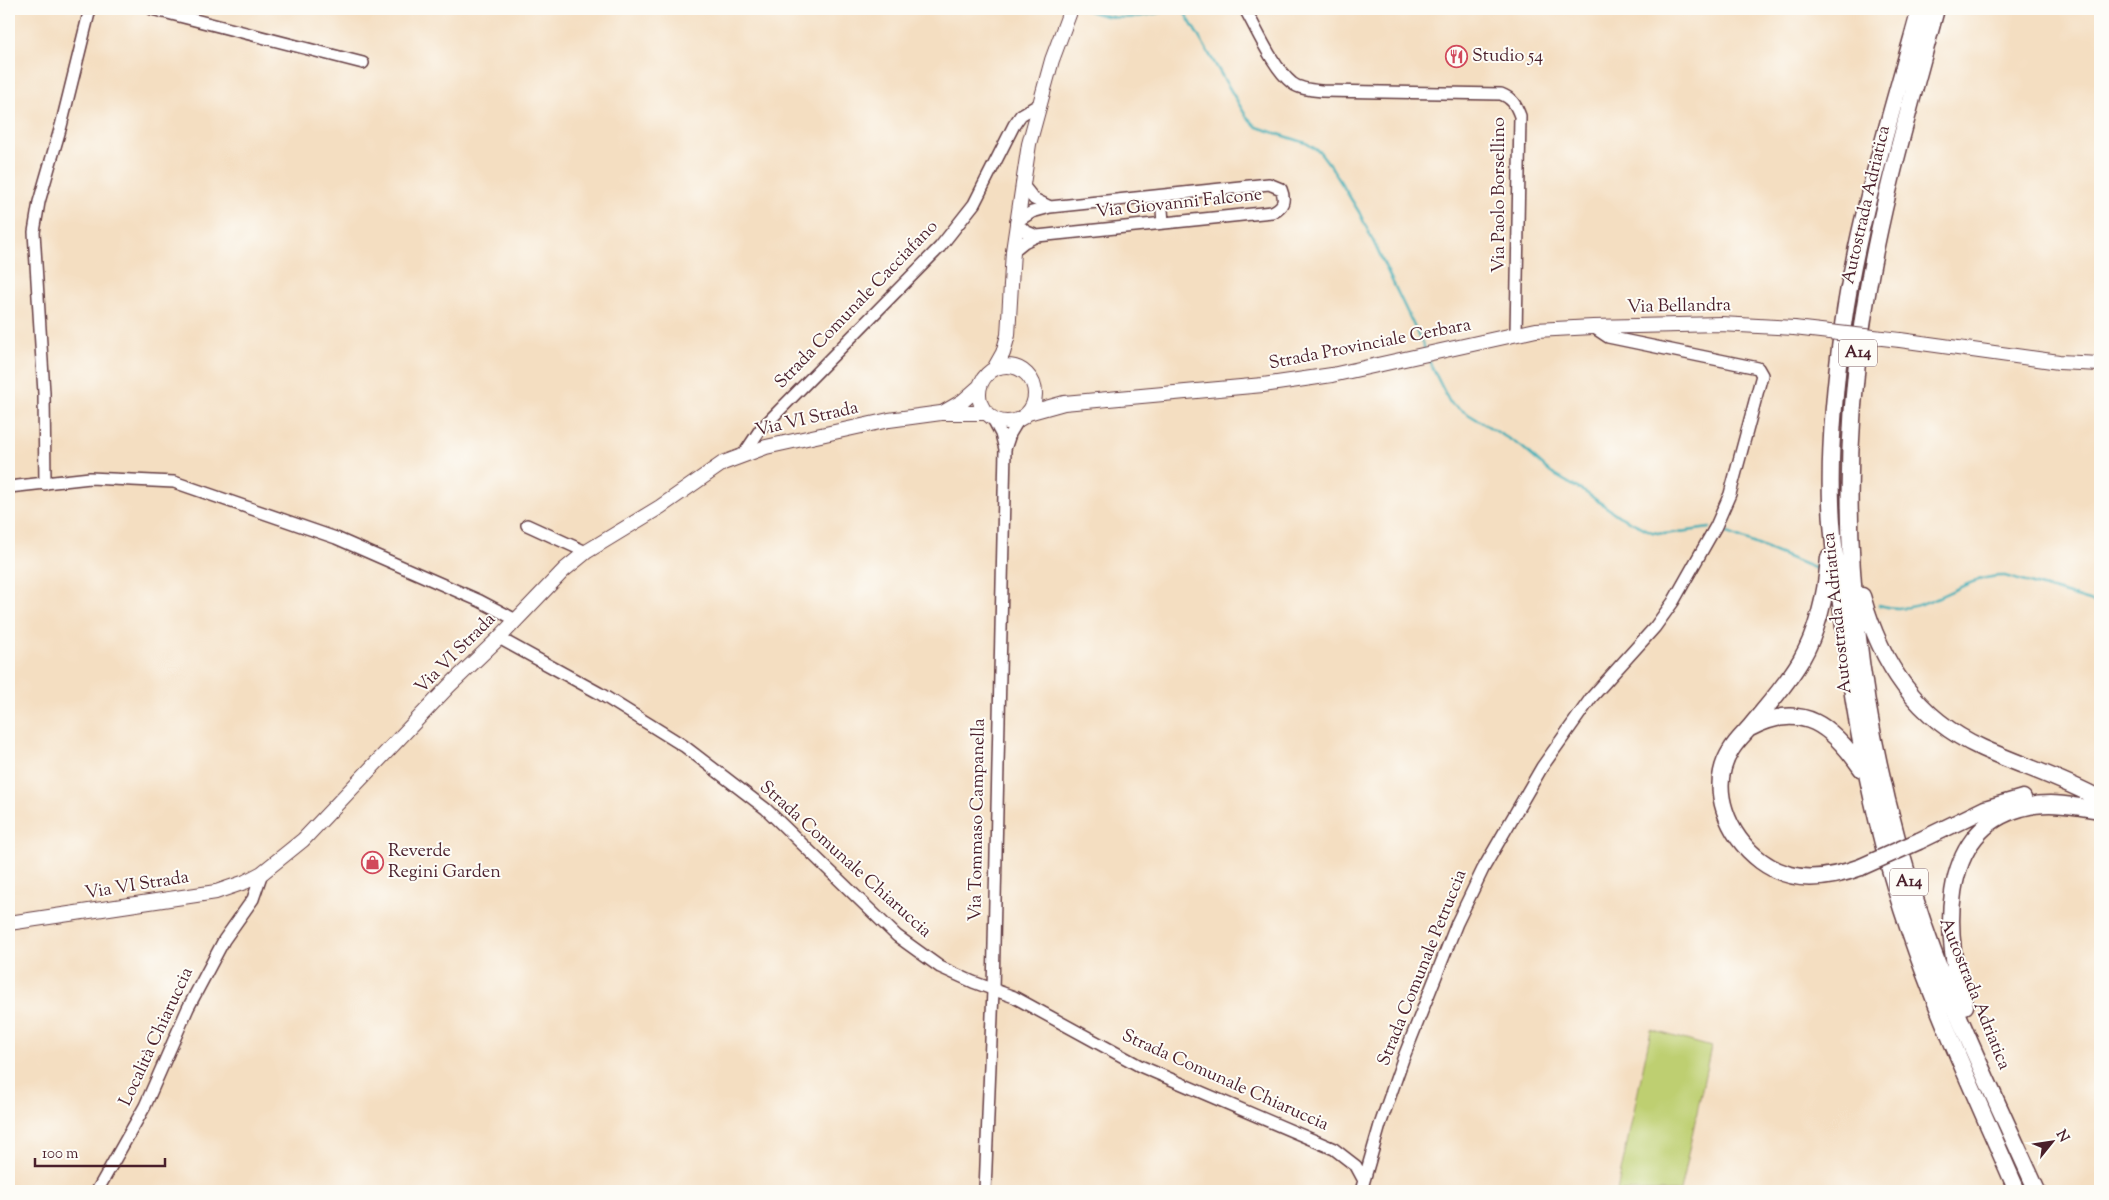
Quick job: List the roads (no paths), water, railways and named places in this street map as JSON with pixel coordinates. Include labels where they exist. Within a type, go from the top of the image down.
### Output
[{"type":"highway","name":"Autostrada Adriatica","points":[[1920,9],[1863,224],[1846,303],[1839,357],[1832,447],[1832,529],[1850,675],[1866,775],[1884,850],[1914,946],[1933,996],[2017,1191]]},
{"type":"highway","name":"Autostrada Adriatica","points":[[1936,9],[1884,208],[1862,325],[1856,375],[1851,455],[1850,554],[1869,711],[1900,849],[1918,910],[1944,980],[2037,1191]]},
{"type":"highway","name":"A14","points":[[1832,529],[1825,591],[1814,634],[1794,670],[1729,751],[1723,769],[1721,783],[1725,812],[1732,828],[1745,846],[1766,864],[1794,876],[1826,877],[1861,866],[1919,841],[1985,809],[2014,800],[2052,798],[2100,809]]},
{"type":"highway","name":"A14","points":[[1850,554],[1868,619],[1881,651],[1898,679],[1928,712],[1948,728],[1975,745],[2061,779],[2100,800]]},
{"type":"highway","name":"A14","points":[[1748,729],[1766,721],[1783,717],[1799,717],[1812,720],[1840,739],[1866,775]]},
{"type":"highway","name":"A14","points":[[2006,1121],[1956,977],[1952,913],[1957,872],[1966,852],[1981,832],[1992,822],[2013,810],[2049,804],[2100,809]]},
{"type":"main road","points":[[989,416],[979,400],[980,386],[985,375],[994,368],[1004,353],[1008,336],[1013,251],[1022,184],[1038,105],[1070,11]]},
{"type":"main road","name":"Via Bellandra","points":[[1593,327],[1728,324],[1794,328],[1900,340],[2059,362],[2100,364]]},
{"type":"main road","name":"Strada Provinciale Cerbara","points":[[989,416],[1006,422],[1064,403],[1297,381],[1427,355],[1536,330],[1593,327]]},
{"type":"main road","points":[[1008,336],[1014,354],[1034,385],[1048,396],[1064,403]]},
{"type":"main road","points":[[994,368],[1008,366],[1023,370]]},
{"type":"main road","points":[[1024,416],[1033,404],[1034,385]]},
{"type":"main road","name":"Via VI Strada","points":[[942,414],[963,401],[980,386]]},
{"type":"main road","name":"Via VI Strada","points":[[9,923],[198,895],[246,882],[262,874],[303,840],[449,686],[499,638],[564,570],[586,552],[660,507],[723,463],[744,454],[889,420],[942,414],[989,416]]},
{"type":"street","points":[[45,484],[42,347],[34,263],[34,232],[39,202],[61,126],[90,9]]},
{"type":"street","points":[[152,9],[363,63]]},
{"type":"street","name":"Via Paolo Borsellino","points":[[1245,9],[1281,71],[1292,84],[1311,90],[1322,91],[1501,94],[1508,97],[1516,105],[1520,116],[1516,334]]},
{"type":"street","name":"Strada Comunale Cacciafano","points":[[744,454],[760,430],[940,247],[974,204],[1014,125],[1022,115],[1038,105]]},
{"type":"street","points":[[1022,184],[1034,199],[1050,208]]},
{"type":"street","name":"Via Giovanni Falcone","points":[[1013,251],[1024,242],[1037,236],[1272,212],[1279,209],[1284,203],[1284,196],[1281,189],[1269,184],[1050,208],[1032,212],[1016,222]]},
{"type":"street","points":[[1161,196],[1164,223]]},
{"type":"street","points":[[1016,222],[1025,231],[1037,236]]},
{"type":"street","name":"Via Bellandra","points":[[1593,327],[1608,337],[1758,368],[1762,375],[1730,494],[1715,530]]},
{"type":"street","name":"Via Tommaso Campanella","points":[[985,1191],[993,990],[1005,450],[1001,434],[989,416]]},
{"type":"street","name":"Via Tommaso Campanella","points":[[1005,450],[1010,434],[1024,416]]},
{"type":"street","points":[[9,487],[90,478],[174,482],[336,538],[480,601],[516,620]]},
{"type":"street","points":[[527,525],[586,552]]},
{"type":"street","name":"Strada Comunale Petruccia","points":[[1361,1191],[1363,1179],[1403,1059],[1456,922],[1483,868],[1542,767],[1591,698],[1660,620],[1673,602],[1715,530]]},
{"type":"street","name":"Strada Comunale Chiaruccia","points":[[499,638],[599,693],[684,746],[766,809],[897,936],[940,967],[1014,997],[1140,1066],[1334,1148],[1356,1166],[1363,1179]]},
{"type":"street","name":"Località Chiaruccia","points":[[97,1191],[145,1106],[188,1008],[224,940],[253,900],[262,874]]},
{"type":"street","points":[[246,882],[253,900]]},
{"type":"waterway","points":[[1083,9],[1119,18],[1130,18],[1177,9],[1183,10],[1246,116],[1257,127],[1306,143],[1320,152],[1332,168],[1359,212],[1425,349]]},
{"type":"waterway","points":[[1428,359],[1450,403],[1522,447],[1551,473],[1588,494],[1619,516],[1652,532],[1664,534],[1710,528]]},
{"type":"waterway","points":[[1718,529],[1822,571]]},
{"type":"waterway","points":[[1879,605],[1896,608],[1912,607],[1973,582],[1989,577],[2005,576],[2100,604]]},
{"type":"place","name":"Studio 54","points":[[1456,57]]},
{"type":"place","name":"Reverde Regini Garden","points":[[372,862]]}]
